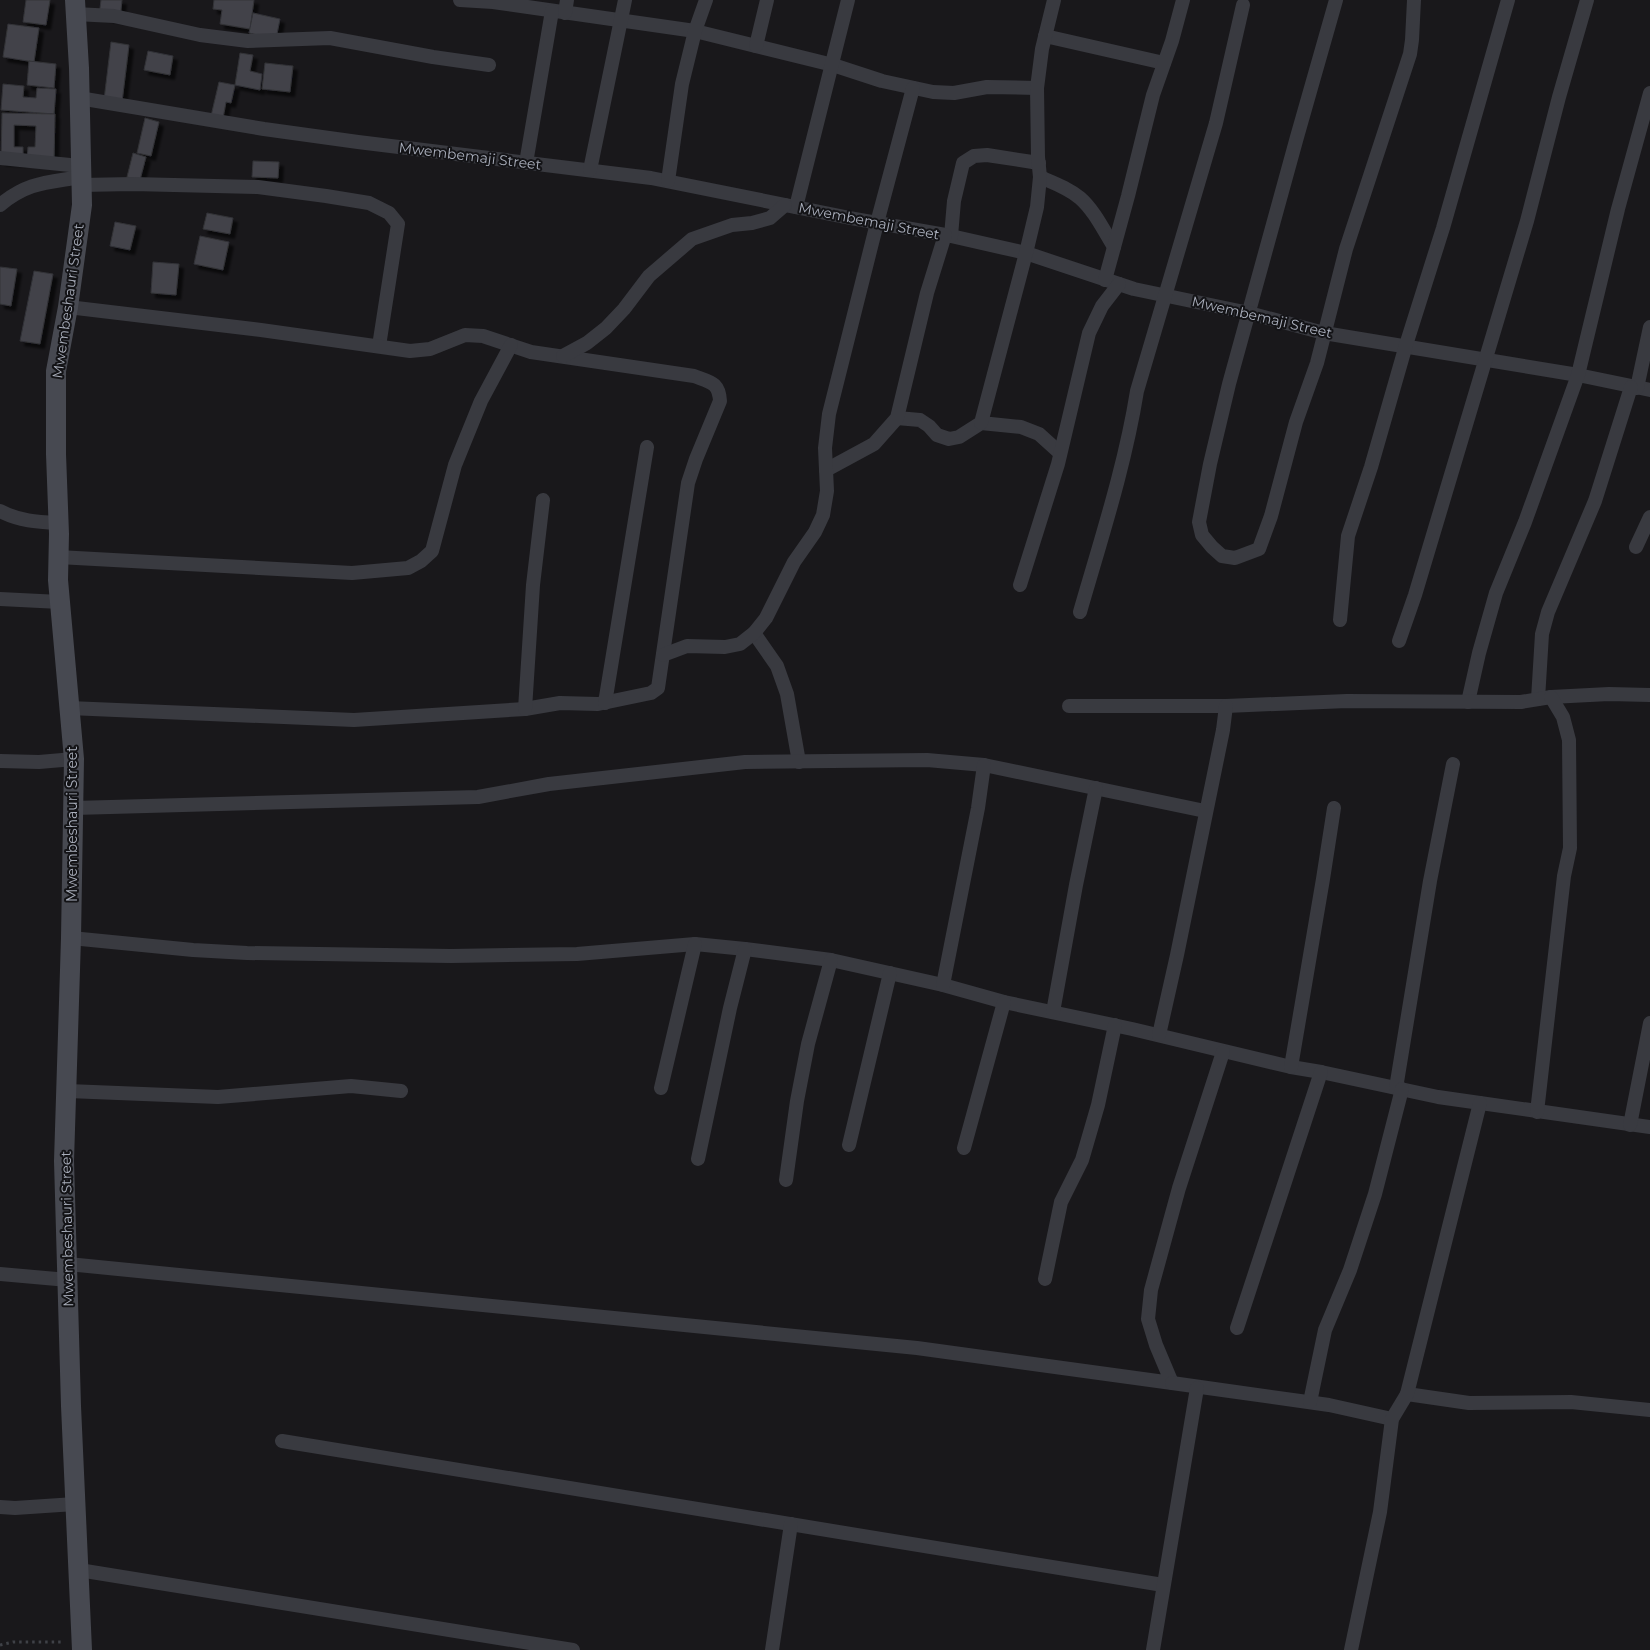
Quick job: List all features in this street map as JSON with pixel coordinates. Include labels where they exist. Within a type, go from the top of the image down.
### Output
[{"type":"street","points":[[460,0],[506,2],[561,8],[622,20],[695,31],[833,65],[913,88],[954,93],[987,87],[1037,88]]},
{"type":"street","points":[[590,170],[625,0]]},
{"type":"street","points":[[668,181],[682,84],[695,31],[706,0]]},
{"type":"street","points":[[756,46],[767,0]]},
{"type":"street","points":[[563,356],[587,343],[606,328],[649,276],[692,239],[732,225],[752,224],[770,218],[791,206],[833,65],[848,0]]},
{"type":"street","points":[[897,418],[920,420],[937,435],[949,439],[959,437],[981,422],[1026,253],[1036,207],[1040,177],[1037,88],[1042,49],[1054,0]]},
{"type":"street","points":[[1105,280],[1153,95],[1172,41],[1182,0]]},
{"type":"street","points":[[1336,0],[1296,137],[1229,384],[1210,464],[1199,522],[1202,535],[1222,556],[1236,558],[1249,554],[1259,549],[1264,539],[1296,422],[1317,363],[1346,249],[1381,137],[1410,54],[1414,0]]},
{"type":"street","points":[[1340,620],[1348,536],[1371,467],[1406,345],[1443,228],[1508,0]]},
{"type":"street","points":[[1399,641],[1415,595],[1527,221],[1559,97],[1587,0]]},
{"type":"street","points":[[1080,612],[1118,481],[1130,433],[1137,391],[1216,123],[1243,4]]},
{"type":"street","points":[[75,7],[200,35],[248,41],[330,38],[489,65]]},
{"type":"street","name":"Mwembeshauri Street","points":[[75,7],[82,206],[68,307],[56,371],[56,454],[60,602],[74,759],[68,1091],[64,1161],[75,1504],[82,1646]]},
{"type":"street","points":[[526,163],[561,8]]},
{"type":"street","points":[[1045,36],[1164,63]]},
{"type":"street","points":[[663,655],[687,646],[725,647],[740,644],[754,633],[766,618],[794,562],[815,532],[823,515],[828,491],[825,448],[829,414],[913,88]]},
{"type":"street","points":[[1468,702],[1479,653],[1496,593],[1525,522],[1578,375],[1618,209],[1650,93]]},
{"type":"street","name":"Mwembemaji Street","points":[[79,98],[273,130],[668,181],[1026,253],[1134,289],[1249,313],[1324,333],[1406,345],[1578,375],[1639,388]]},
{"type":"street","points":[[826,470],[874,444],[897,418],[926,293],[948,236],[963,163],[974,156],[987,155],[1039,163]]},
{"type":"street","points":[[0,158],[81,176],[132,184],[258,188],[369,203],[389,213],[398,224],[379,346]]},
{"type":"street","points":[[0,206],[14,193],[34,185],[81,176]]},
{"type":"street","points":[[1040,177],[1058,184],[1080,198],[1114,247]]},
{"type":"street","points":[[1020,585],[1060,453],[1089,334],[1102,306],[1119,284]]},
{"type":"street","points":[[68,307],[251,328],[410,351],[430,349],[464,335],[483,336],[531,352],[694,376],[713,383],[720,391],[720,401],[696,458],[688,483],[659,684],[655,691],[651,693],[605,703],[560,704],[354,720],[70,708]]},
{"type":"street","points":[[1537,1112],[1564,876],[1570,848],[1569,740],[1563,717],[1544,698],[1542,634],[1548,612],[1595,501],[1639,388],[1650,327]]},
{"type":"street","points":[[58,557],[352,573],[408,568],[421,561],[432,551],[455,465],[481,401],[510,345]]},
{"type":"street","points":[[981,422],[1021,427],[1038,434],[1060,453]]},
{"type":"street","points":[[605,703],[648,447]]},
{"type":"street","points":[[525,708],[533,585],[543,500]]},
{"type":"street","points":[[0,511],[12,517],[31,522],[58,523]]},
{"type":"street","points":[[1636,546],[1650,517]]},
{"type":"street","points":[[0,599],[60,602]]},
{"type":"street","points":[[754,633],[777,666],[787,694],[799,762]]},
{"type":"street","points":[[1069,706],[1226,706],[1347,701],[1521,702],[1544,698],[1609,694],[1650,695]]},
{"type":"street","points":[[1159,1035],[1223,730],[1226,706]]},
{"type":"street","points":[[0,761],[38,762],[74,759]]},
{"type":"street","points":[[74,808],[478,797],[549,784],[745,762],[927,760],[984,765],[1205,811]]},
{"type":"street","points":[[1310,1402],[1325,1330],[1350,1270],[1375,1194],[1399,1089],[1430,881],[1453,764]]},
{"type":"street","points":[[943,986],[978,808],[984,765]]},
{"type":"street","points":[[1054,1012],[1076,886],[1096,788]]},
{"type":"street","points":[[1291,1067],[1334,808]]},
{"type":"street","points":[[71,938],[193,950],[247,953],[451,956],[577,954],[695,944],[745,949],[831,960],[1004,1002],[1159,1035],[1223,1052],[1399,1089],[1537,1112],[1650,1127]]},
{"type":"street","points":[[661,1088],[695,944]]},
{"type":"street","points":[[698,1159],[730,1008],[745,949]]},
{"type":"street","points":[[786,1180],[797,1101],[808,1044],[831,960]]},
{"type":"street","points":[[849,1145],[890,974]]},
{"type":"street","points":[[964,1148],[1004,1002]]},
{"type":"street","points":[[1630,1125],[1650,1023]]},
{"type":"street","points":[[1045,1279],[1061,1202],[1082,1160],[1098,1105],[1115,1025]]},
{"type":"street","points":[[1172,1383],[1156,1345],[1148,1319],[1151,1290],[1180,1188],[1223,1052]]},
{"type":"street","points":[[1237,1328],[1321,1072]]},
{"type":"street","points":[[68,1091],[218,1098],[351,1086],[401,1091]]},
{"type":"street","points":[[1351,1650],[1380,1512],[1392,1420],[1407,1394],[1480,1103]]},
{"type":"street","points":[[0,1274],[68,1272],[917,1348],[1197,1388],[1310,1402],[1392,1420]]},
{"type":"street","points":[[1153,1650],[1197,1388]]},
{"type":"street","points":[[1407,1394],[1469,1403],[1571,1402],[1650,1410]]},
{"type":"street","points":[[282,1441],[1163,1585]]},
{"type":"street","points":[[0,1507],[15,1508],[75,1504]]},
{"type":"street","points":[[772,1650],[791,1524]]},
{"type":"street","points":[[79,1570],[573,1650]]},
{"type":"path","points":[[0,1645],[13,1642],[28,1642],[82,1646]]},
{"type":"building","points":[[26,0],[50,0],[46,25],[23,22]]},
{"type":"building","points":[[101,0],[122,0],[120,19],[99,16]]},
{"type":"building","points":[[214,0],[254,0],[250,29],[220,24],[222,10],[213,9]]},
{"type":"building","points":[[253,13],[280,19],[276,39],[249,33]]},
{"type":"building","points":[[8,24],[39,28],[34,62],[3,57]]},
{"type":"building","points":[[111,42],[129,45],[122,102],[104,100]]},
{"type":"building","points":[[148,51],[173,56],[170,75],[144,70]]},
{"type":"building","points":[[240,53],[253,55],[250,71],[262,74],[260,90],[235,85]]},
{"type":"building","points":[[29,61],[56,64],[54,88],[27,85]]},
{"type":"building","points":[[265,63],[293,66],[290,92],[262,89]]},
{"type":"building","points":[[219,82],[235,85],[231,103],[226,102],[223,118],[211,116]]},
{"type":"building","points":[[3,84],[24,86],[23,97],[36,98],[37,88],[56,89],[54,114],[1,110]]},
{"type":"building","points":[[2,113],[55,114],[54,160],[27,159],[28,147],[35,147],[36,126],[14,125],[14,147],[23,147],[23,162],[1,161]]},
{"type":"building","points":[[145,118],[159,122],[151,156],[137,153]]},
{"type":"building","points":[[133,153],[146,157],[140,180],[127,177]]},
{"type":"building","points":[[253,161],[279,162],[278,178],[252,177]]},
{"type":"building","points":[[207,213],[233,218],[230,234],[203,229]]},
{"type":"building","points":[[115,222],[136,226],[130,250],[110,246]]},
{"type":"building","points":[[200,236],[229,242],[223,270],[194,264]]},
{"type":"building","points":[[153,262],[179,264],[176,295],[151,293]]},
{"type":"building","points":[[0,267],[17,269],[11,306],[0,304]]},
{"type":"building","points":[[34,271],[53,274],[40,344],[20,341]]}]
